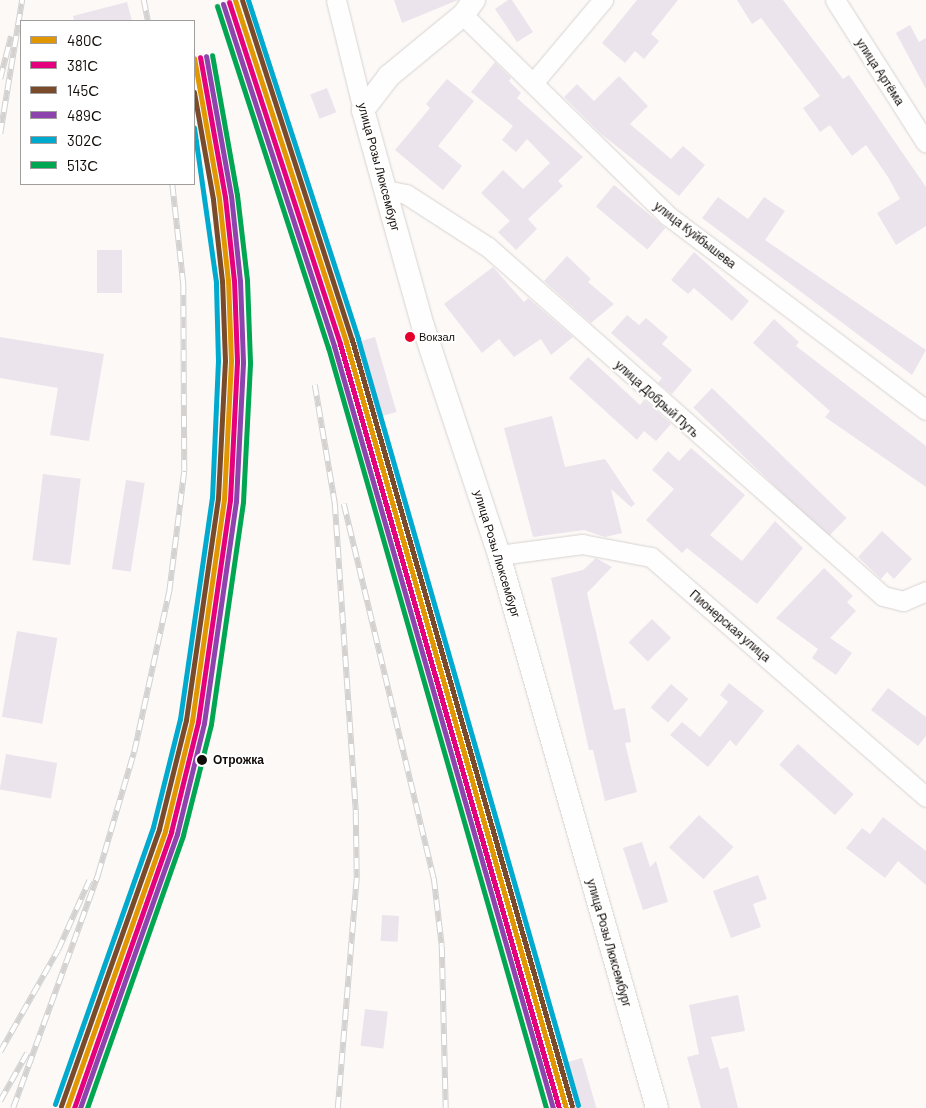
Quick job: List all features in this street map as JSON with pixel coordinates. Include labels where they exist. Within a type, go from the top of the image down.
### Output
[{"type":"street","name":"улица Розы Люксембург","points":[[336,0],[385,190],[423,326],[499,555],[657,1108]]},
{"type":"street","points":[[534,83],[603,0]]},
{"type":"street","name":"улица Артёма","points":[[836,0],[926,143]]},
{"type":"street","points":[[364,110],[389,76],[469,8]]},
{"type":"street","name":"улица Куйбышева","points":[[469,8],[534,83],[667,215],[926,410]]},
{"type":"street","name":"улица Добрый Путь","points":[[385,190],[406,194],[488,247],[883,596],[903,601],[926,591]]},
{"type":"street","name":"Пионерская улица","points":[[499,555],[582,544],[651,557],[926,797]]},
{"type":"building","points":[[394,0],[458,0],[402,23]]},
{"type":"building","points":[[508,0],[512,0],[533,32],[517,42],[495,9]]},
{"type":"building","points":[[637,0],[678,0],[651,34],[659,41],[644,59],[635,51],[625,63],[602,43]]},
{"type":"building","points":[[737,0],[783,0],[843,79],[849,75],[926,187],[926,226],[896,245],[877,213],[900,199],[888,177],[866,145],[852,156],[830,125],[820,132],[803,108],[820,96],[761,18],[752,24]]},
{"type":"building","points":[[127,2],[132,20],[74,20],[73,16]]},
{"type":"building","points":[[910,25],[919,42],[926,38],[926,89],[896,33]]},
{"type":"building","points":[[495,62],[511,78],[509,81],[521,93],[517,98],[583,157],[558,181],[563,186],[528,219],[537,229],[516,250],[498,232],[510,221],[481,193],[503,170],[523,189],[550,163],[527,139],[516,152],[502,140],[513,126],[471,92]]},
{"type":"building","points":[[619,76],[648,106],[630,124],[671,159],[683,146],[705,165],[679,196],[600,133],[564,97],[577,84],[594,101]]},
{"type":"building","points":[[447,79],[474,101],[438,146],[462,166],[443,190],[395,150],[430,108],[426,104]]},
{"type":"building","points":[[327,88],[336,112],[320,119],[310,94]]},
{"type":"building","points":[[614,185],[665,228],[647,250],[596,206]]},
{"type":"building","points":[[718,197],[748,219],[764,197],[785,211],[765,240],[926,350],[912,375],[702,218]]},
{"type":"building","points":[[97,250],[122,250],[122,293],[97,293]]},
{"type":"building","points":[[694,252],[749,301],[732,321],[694,288],[688,294],[671,280]]},
{"type":"building","points":[[567,256],[591,279],[588,282],[614,304],[591,323],[544,281]]},
{"type":"building","points":[[493,267],[524,302],[528,298],[573,337],[551,355],[541,339],[514,357],[499,339],[482,353],[444,304]]},
{"type":"building","points":[[627,315],[639,325],[646,318],[668,337],[662,344],[692,370],[672,394],[658,383],[662,378],[611,333]]},
{"type":"building","points":[[774,319],[799,342],[796,346],[926,446],[926,487],[825,417],[830,411],[753,343]]},
{"type":"building","points":[[0,337],[104,354],[89,441],[50,435],[58,388],[0,378]]},
{"type":"building","points":[[375,337],[396,412],[375,418],[354,343]]},
{"type":"building","points":[[588,357],[640,405],[644,400],[671,424],[656,441],[644,431],[637,440],[569,378]]},
{"type":"building","points":[[712,388],[847,518],[828,537],[693,407]]},
{"type":"building","points":[[552,416],[565,467],[605,459],[635,504],[631,507],[611,489],[622,533],[605,537],[584,530],[533,537],[504,428]]},
{"type":"building","points":[[691,448],[745,495],[710,535],[742,561],[775,521],[803,548],[757,604],[687,548],[682,553],[646,520],[674,489],[652,470],[668,451],[679,461]]},
{"type":"building","points":[[43,474],[81,479],[70,565],[32,560]]},
{"type":"building","points":[[126,480],[145,483],[131,572],[112,569]]},
{"type":"building","points":[[882,531],[912,559],[894,579],[887,572],[881,579],[858,557]]},
{"type":"building","points":[[596,558],[612,567],[587,593],[614,710],[625,708],[631,742],[625,743],[637,792],[605,801],[593,750],[589,750],[551,578],[583,570]]},
{"type":"building","points":[[824,568],[853,596],[847,602],[856,611],[830,638],[852,653],[836,675],[812,658],[818,649],[776,618]]},
{"type":"building","points":[[652,619],[671,638],[648,661],[629,642]]},
{"type":"building","points":[[17,631],[57,638],[42,724],[2,717]]},
{"type":"building","points":[[729,683],[764,711],[736,746],[730,740],[708,767],[670,735],[682,722],[700,737],[728,702],[720,695]]},
{"type":"building","points":[[671,684],[688,699],[668,722],[651,707]]},
{"type":"building","points":[[888,688],[926,717],[926,736],[918,746],[871,710]]},
{"type":"building","points":[[798,744],[854,794],[835,815],[779,765]]},
{"type":"building","points":[[6,754],[57,763],[51,798],[0,789]]},
{"type":"building","points":[[699,815],[733,847],[703,879],[669,847]]},
{"type":"building","points":[[883,817],[926,851],[926,885],[898,861],[885,878],[846,848],[862,828],[870,834]]},
{"type":"building","points":[[642,842],[650,867],[656,861],[668,902],[643,910],[623,848]]},
{"type":"building","points":[[758,875],[767,899],[753,904],[761,927],[731,938],[713,891]]},
{"type":"building","points":[[382,915],[399,916],[398,942],[381,941]]},
{"type":"building","points":[[738,995],[745,1031],[711,1037],[720,1069],[728,1067],[738,1108],[701,1108],[687,1057],[699,1054],[689,1005]]},
{"type":"building","points":[[365,1009],[388,1012],[383,1049],[360,1046]]},
{"type":"building","points":[[582,1058],[596,1108],[576,1108],[563,1064]]},
{"type":"railway","points":[[0,134],[22,0]]},
{"type":"railway","points":[[144,0],[148,20]]},
{"type":"railway","points":[[0,79],[11,36]]},
{"type":"railway","points":[[13,1108],[98,874],[134,752],[169,592],[184,471],[183,284],[172,185]]},
{"type":"railway","points":[[315,385],[335,503],[356,814],[357,878],[338,1108]]},
{"type":"railway","points":[[344,504],[434,878],[442,946],[446,1108]]},
{"type":"railway","points":[[0,1052],[58,950],[89,881]]},
{"type":"railway","points":[[0,1101],[27,1053]]},
{"type":"transit line","name":"480С","points":[[235,0],[346,342],[566,1108]]},
{"type":"transit line","name":"145С","points":[[242,0],[352,340],[572,1106]]},
{"type":"transit line","name":"302С","points":[[248,0],[358,339],[578,1105]]},
{"type":"transit line","name":"381С","points":[[229,2],[340,344],[559,1108]]},
{"type":"transit line","name":"489С","points":[[223,4],[334,346],[553,1108]]},
{"type":"transit line","name":"513С","points":[[217,6],[328,347],[546,1108]]},
{"type":"transit line","name":"513С","points":[[87,1108],[183,835],[211,724],[243,502],[250,362],[247,280],[237,195],[212,55]]},
{"type":"transit line","name":"489С","points":[[80,1108],[177,834],[204,723],[236,501],[243,362],[240,281],[231,196],[206,56]]},
{"type":"transit line","name":"381С","points":[[74,1108],[171,832],[198,722],[230,500],[237,361],[234,281],[225,197],[200,57]]},
{"type":"transit line","name":"480С","points":[[67,1108],[165,831],[192,721],[224,499],[231,361],[228,281],[219,198],[195,64]]},
{"type":"transit line","name":"145С","points":[[61,1106],[159,829],[186,720],[218,498],[225,361],[222,281],[213,199],[195,98]]},
{"type":"transit line","name":"302С","points":[[55,1104],[153,827],[180,719],[212,498],[218,361],[216,282],[195,135]]},
{"type":"place","name":"Вокзал","points":[[410,337]]},
{"type":"place","name":"Отрожка","points":[[202,760]]}]
